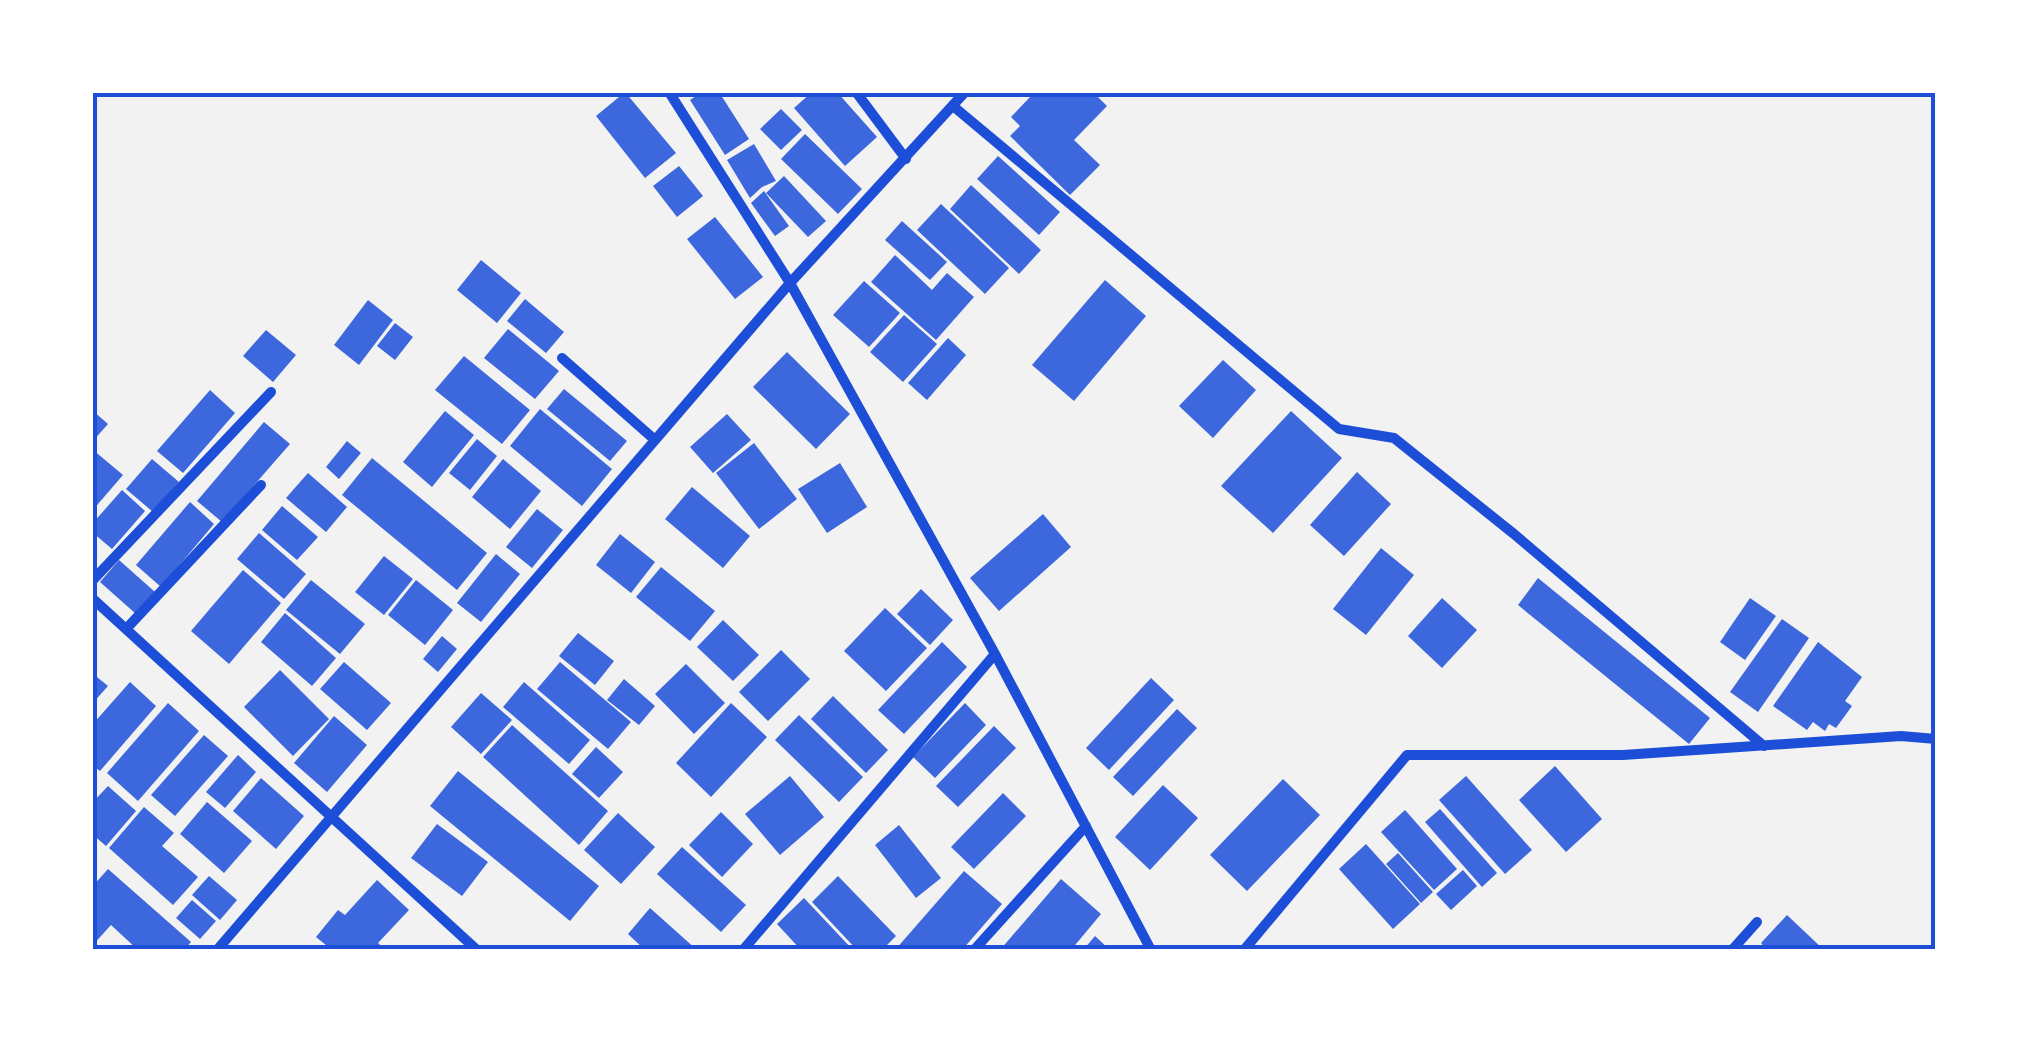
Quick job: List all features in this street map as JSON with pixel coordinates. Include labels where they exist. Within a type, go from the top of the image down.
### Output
[{"type":"street","points":[[669,92],[790,282],[996,654],[1151,950]]},
{"type":"street","points":[[856,92],[906,159]]},
{"type":"street","points":[[217,950],[790,282],[966,92]]},
{"type":"street","points":[[953,106],[1339,429],[1394,438],[1764,746]]},
{"type":"street","points":[[562,358],[655,440]]},
{"type":"street","points":[[92,581],[271,392]]},
{"type":"street","points":[[126,629],[261,485]]},
{"type":"street","points":[[92,598],[477,950]]},
{"type":"street","points":[[743,950],[996,654]]},
{"type":"street","points":[[1244,950],[1407,756],[1622,755],[1901,736],[1936,739]]},
{"type":"street","points":[[974,950],[1086,826]]},
{"type":"street","points":[[1732,950],[1757,922]]},
{"type":"building","points":[[625,92],[676,153],[645,178],[596,116]]},
{"type":"building","points":[[702,92],[719,92],[749,139],[725,155],[690,100]]},
{"type":"building","points":[[812,92],[837,92],[877,137],[845,166],[794,108]]},
{"type":"building","points":[[1028,92],[1093,92],[1107,106],[1074,140],[1100,165],[1070,195],[1010,136],[1020,126],[1011,117],[1031,96]]},
{"type":"building","points":[[781,109],[802,130],[781,150],[760,129]]},
{"type":"building","points":[[805,134],[862,189],[838,214],[781,159]]},
{"type":"building","points":[[754,144],[776,181],[750,198],[727,160]]},
{"type":"building","points":[[998,156],[1060,212],[1039,235],[977,179]]},
{"type":"building","points":[[679,166],[703,196],[677,217],[653,186]]},
{"type":"building","points":[[784,176],[826,221],[808,237],[766,193]]},
{"type":"building","points":[[971,185],[1041,250],[1019,274],[950,209]]},
{"type":"building","points":[[764,191],[789,226],[775,236],[751,203]]},
{"type":"building","points":[[941,204],[1009,268],[985,294],[917,230]]},
{"type":"building","points":[[715,217],[763,277],[735,299],[687,239]]},
{"type":"building","points":[[902,221],[947,262],[930,280],[885,240]]},
{"type":"building","points":[[895,255],[932,290],[947,273],[974,297],[936,340],[871,282]]},
{"type":"building","points":[[481,260],[521,293],[497,323],[457,290]]},
{"type":"building","points":[[1105,280],[1146,316],[1074,401],[1032,365]]},
{"type":"building","points":[[864,281],[900,313],[869,347],[833,315]]},
{"type":"building","points":[[525,299],[564,332],[546,353],[507,321]]},
{"type":"building","points":[[368,300],[393,320],[359,365],[334,345]]},
{"type":"building","points":[[904,315],[937,344],[903,382],[870,352]]},
{"type":"building","points":[[395,323],[413,337],[395,360],[377,346]]},
{"type":"building","points":[[508,329],[559,371],[535,399],[484,358]]},
{"type":"building","points":[[266,330],[296,355],[273,382],[243,356]]},
{"type":"building","points":[[948,338],[966,355],[927,400],[908,383]]},
{"type":"building","points":[[787,352],[850,414],[816,449],[753,387]]},
{"type":"building","points":[[464,356],[530,410],[502,444],[435,390]]},
{"type":"building","points":[[1223,360],[1256,390],[1213,438],[1179,406]]},
{"type":"building","points":[[564,389],[627,441],[610,461],[547,409]]},
{"type":"building","points":[[210,390],[235,413],[183,473],[157,451]]},
{"type":"building","points":[[540,409],[612,469],[582,506],[510,446]]},
{"type":"building","points":[[92,410],[108,424],[92,442]]},
{"type":"building","points":[[445,411],[474,435],[432,487],[403,462]]},
{"type":"building","points":[[1291,411],[1342,458],[1273,533],[1221,486]]},
{"type":"building","points":[[727,414],[751,440],[713,473],[690,447]]},
{"type":"building","points":[[264,422],[290,444],[222,522],[197,501]]},
{"type":"building","points":[[477,439],[497,456],[470,490],[449,473]]},
{"type":"building","points":[[347,441],[361,453],[339,479],[326,467]]},
{"type":"building","points":[[754,443],[797,499],[759,529],[716,473]]},
{"type":"building","points":[[92,449],[123,475],[92,511]]},
{"type":"building","points":[[372,458],[487,553],[457,590],[342,495]]},
{"type":"building","points":[[152,459],[179,482],[153,512],[126,489]]},
{"type":"building","points":[[503,459],[541,491],[510,529],[472,497]]},
{"type":"building","points":[[840,463],[867,507],[827,533],[798,489]]},
{"type":"building","points":[[1357,472],[1391,504],[1344,556],[1310,525]]},
{"type":"building","points":[[308,473],[347,507],[326,532],[286,498]]},
{"type":"building","points":[[692,487],[750,536],[723,568],[665,519]]},
{"type":"building","points":[[122,490],[145,511],[112,549],[92,532],[92,524]]},
{"type":"building","points":[[190,502],[214,524],[161,587],[136,565]]},
{"type":"building","points":[[282,506],[318,537],[297,560],[262,530]]},
{"type":"building","points":[[537,509],[563,530],[532,568],[506,547]]},
{"type":"building","points":[[1043,514],[1071,547],[999,611],[970,578]]},
{"type":"building","points":[[259,533],[306,574],[284,599],[237,559]]},
{"type":"building","points":[[620,534],[655,562],[631,593],[596,565]]},
{"type":"building","points":[[1381,548],[1414,575],[1366,635],[1333,609]]},
{"type":"building","points":[[496,554],[520,574],[481,622],[457,603]]},
{"type":"building","points":[[384,556],[413,579],[384,615],[355,592]]},
{"type":"building","points":[[119,560],[155,592],[136,614],[100,582]]},
{"type":"building","points":[[661,567],[715,611],[690,641],[636,597]]},
{"type":"building","points":[[243,570],[281,603],[229,664],[191,631]]},
{"type":"building","points":[[1538,578],[1710,718],[1689,744],[1518,605]]},
{"type":"building","points":[[311,580],[365,624],[340,654],[286,610]]},
{"type":"building","points":[[416,580],[453,610],[425,645],[388,615]]},
{"type":"building","points":[[921,589],[953,620],[930,645],[897,614]]},
{"type":"building","points":[[1442,598],[1477,630],[1442,668],[1408,636]]},
{"type":"building","points":[[1750,598],[1776,616],[1745,660],[1720,642]]},
{"type":"building","points":[[885,608],[927,648],[886,691],[844,651]]},
{"type":"building","points":[[285,613],[336,658],[312,686],[261,642]]},
{"type":"building","points":[[1782,619],[1809,638],[1758,712],[1730,692]]},
{"type":"building","points":[[723,620],[759,655],[733,681],[697,647]]},
{"type":"building","points":[[578,633],[614,661],[595,685],[559,656]]},
{"type":"building","points":[[442,636],[457,649],[438,672],[423,659]]},
{"type":"building","points":[[942,642],[967,667],[904,734],[878,710]]},
{"type":"building","points":[[1818,642],[1862,677],[1845,701],[1852,706],[1836,728],[1829,724],[1825,731],[1813,722],[1807,730],[1773,706]]},
{"type":"building","points":[[781,650],[810,679],[768,721],[739,692]]},
{"type":"building","points":[[344,662],[391,703],[367,730],[320,689]]},
{"type":"building","points":[[560,662],[631,722],[608,749],[537,689]]},
{"type":"building","points":[[686,664],[725,703],[694,734],[655,694]]},
{"type":"building","points":[[280,670],[329,719],[293,756],[244,707]]},
{"type":"building","points":[[92,673],[108,686],[92,704]]},
{"type":"building","points":[[1151,678],[1174,700],[1109,770],[1086,748]]},
{"type":"building","points":[[624,679],[655,706],[639,725],[607,700]]},
{"type":"building","points":[[130,682],[156,706],[100,771],[92,765],[92,725]]},
{"type":"building","points":[[524,682],[590,740],[569,764],[503,707]]},
{"type":"building","points":[[481,693],[512,720],[481,754],[451,727]]},
{"type":"building","points":[[833,696],[888,750],[866,773],[811,719]]},
{"type":"building","points":[[168,703],[199,731],[138,801],[107,773]]},
{"type":"building","points":[[731,703],[767,737],[711,797],[676,763]]},
{"type":"building","points":[[965,703],[986,725],[935,778],[913,757]]},
{"type":"building","points":[[1177,709],[1197,728],[1133,796],[1113,777]]},
{"type":"building","points":[[799,715],[863,777],[839,802],[775,740]]},
{"type":"building","points":[[334,716],[367,745],[327,792],[294,763]]},
{"type":"building","points":[[512,725],[608,811],[579,845],[483,757]]},
{"type":"building","points":[[994,726],[1016,748],[958,807],[936,786]]},
{"type":"building","points":[[204,735],[228,756],[175,816],[151,795]]},
{"type":"building","points":[[596,747],[623,772],[599,798],[572,774]]},
{"type":"building","points":[[238,755],[256,772],[225,808],[206,792]]},
{"type":"building","points":[[1555,766],[1602,819],[1566,852],[1519,800]]},
{"type":"building","points":[[458,771],[599,886],[570,921],[430,806]]},
{"type":"building","points":[[790,776],[824,817],[780,855],[745,814]]},
{"type":"building","points":[[1466,776],[1532,850],[1505,874],[1439,800]]},
{"type":"building","points":[[261,778],[304,816],[276,849],[233,811]]},
{"type":"building","points":[[1283,779],[1320,815],[1247,891],[1210,855]]},
{"type":"building","points":[[1163,785],[1198,818],[1150,870],[1115,837]]},
{"type":"building","points":[[108,786],[136,811],[106,846],[92,834],[92,803]]},
{"type":"building","points":[[1003,793],[1026,816],[974,869],[951,847]]},
{"type":"building","points":[[207,802],[252,841],[224,873],[180,834]]},
{"type":"building","points":[[144,807],[174,833],[162,846],[198,877],[173,905],[109,848]]},
{"type":"building","points":[[1440,809],[1497,873],[1482,887],[1425,822]]},
{"type":"building","points":[[1405,810],[1457,869],[1434,890],[1381,832]]},
{"type":"building","points":[[721,812],[753,844],[722,877],[689,845]]},
{"type":"building","points":[[618,813],[655,847],[621,884],[584,850]]},
{"type":"building","points":[[437,824],[488,862],[462,896],[411,858]]},
{"type":"building","points":[[899,825],[941,878],[916,898],[875,845]]},
{"type":"building","points":[[1366,844],[1420,904],[1393,929],[1339,869]]},
{"type":"building","points":[[682,847],[746,905],[721,932],[657,874]]},
{"type":"building","points":[[1398,853],[1433,892],[1421,903],[1386,864]]},
{"type":"building","points":[[108,869],[191,942],[184,950],[138,950],[111,925],[92,946],[92,887]]},
{"type":"building","points":[[1463,870],[1477,886],[1451,910],[1436,894]]},
{"type":"building","points":[[964,871],[1002,904],[962,950],[895,950]]},
{"type":"building","points":[[209,876],[237,900],[220,920],[192,895]]},
{"type":"building","points":[[838,876],[896,936],[882,950],[857,950],[812,902]]},
{"type":"building","points":[[1061,879],[1101,914],[1071,950],[1000,950]]},
{"type":"building","points":[[377,880],[409,910],[378,943],[386,950],[332,950],[316,937],[338,910],[345,915]]},
{"type":"building","points":[[804,898],[853,950],[801,950],[777,924]]},
{"type":"building","points":[[192,900],[216,921],[200,939],[176,918]]},
{"type":"building","points":[[650,908],[697,950],[645,950],[628,934]]},
{"type":"building","points":[[1787,915],[1824,950],[1767,950],[1761,943]]},
{"type":"building","points":[[1095,936],[1110,950],[1083,950]]}]
